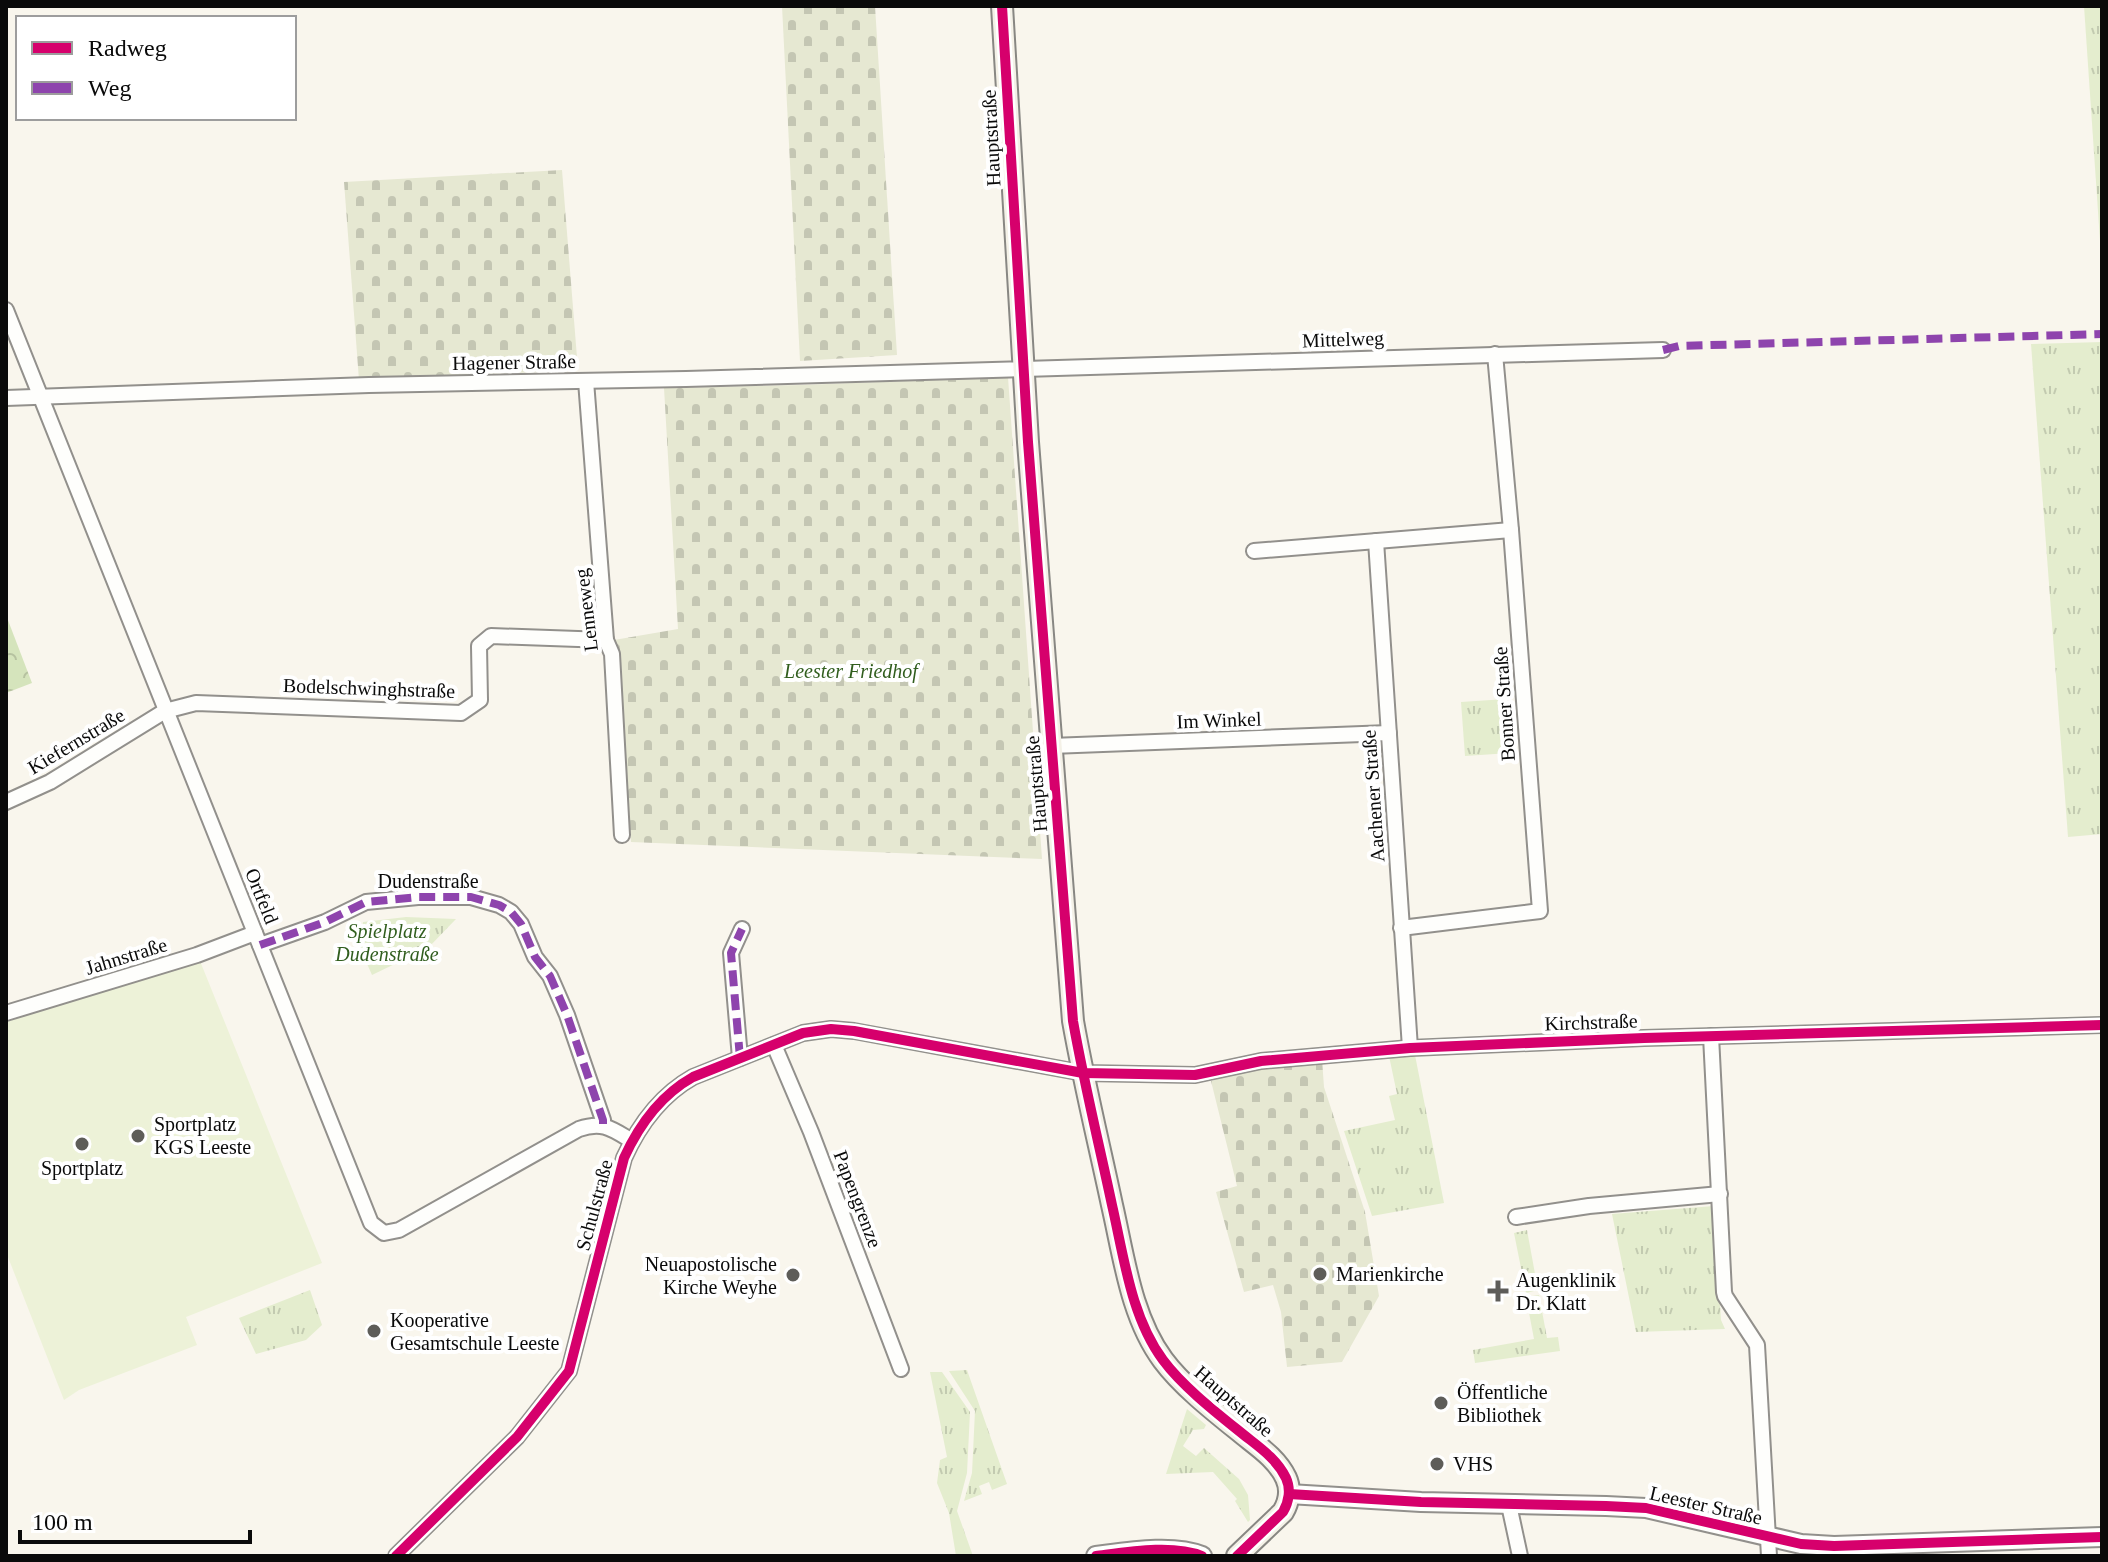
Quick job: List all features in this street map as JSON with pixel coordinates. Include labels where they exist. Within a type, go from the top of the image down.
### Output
[{"type":"main road","name":"Hauptstraße","points":[[1002,6],[1023,367],[1051,746],[1073,1021],[1083,1073],[1129,1280],[1153,1346],[1183,1382],[1268,1454],[1288,1481],[1289,1494]]},
{"type":"main road","points":[[1237,1556],[1276,1521],[1288,1504],[1289,1494]]},
{"type":"street","name":"Ortfeld","points":[[6,310],[371,1223],[384,1233],[399,1230],[579,1129],[603,1125]]},
{"type":"street","name":"Mittelweg","points":[[1023,367],[1663,350]]},
{"type":"street","name":"Bonner Straße","points":[[1401,928],[1540,911],[1495,354]]},
{"type":"street","name":"Hagener Straße","points":[[6,398],[1023,367]]},
{"type":"street","name":"Lenneweg","points":[[586,381],[606,640],[612,654],[622,835]]},
{"type":"street","points":[[1254,551],[1511,530]]},
{"type":"street","name":"Aachener Straße","points":[[1376,541],[1410,1048]]},
{"type":"street","name":"Bodelschwinghstraße","points":[[165,711],[196,703],[461,713],[480,700],[479,646],[491,636],[606,640]]},
{"type":"street","name":"Kiefernstraße","points":[[6,802],[50,782],[165,711]]},
{"type":"street","name":"Im Winkel","points":[[1051,746],[1389,733]]},
{"type":"street","name":"Dudenstraße","points":[[258,939],[325,922],[366,902],[418,897],[471,897],[499,905],[511,912],[521,924],[535,957],[550,976],[567,1015],[603,1125]]},
{"type":"street","points":[[740,1058],[731,953],[742,929]]},
{"type":"street","name":"Jahnstraße","points":[[6,1013],[258,939]]},
{"type":"street","name":"Kirchstraße","points":[[1083,1073],[1195,1075],[1261,1061],[1410,1048],[2102,1025]]},
{"type":"street","name":"Schulstraße","points":[[396,1556],[517,1437],[569,1371],[624,1158],[660,1101],[679,1085],[803,1033],[831,1029],[1083,1073]]},
{"type":"street","points":[[1711,1036],[1725,1296],[1757,1345],[1769,1547]]},
{"type":"street","name":"Papengrenze","points":[[774,1045],[811,1132],[901,1369]]},
{"type":"street","points":[[603,1125],[632,1141]]},
{"type":"street","points":[[1516,1217],[1589,1206],[1720,1194]]},
{"type":"street","name":"Leester Straße","points":[[1289,1494],[1371,1500],[1646,1508],[1687,1517],[1769,1547],[2102,1537]]},
{"type":"street","points":[[1509,1505],[1520,1556]]},
{"type":"street","points":[[1096,1556],[1171,1550],[1202,1556]]},
{"type":"green space","points":[[782,6],[875,6],[897,355],[800,361]]},
{"type":"green space","points":[[2084,6],[2102,6],[2102,270]]},
{"type":"green space","points":[[562,170],[578,370],[359,380],[344,182]]},
{"type":"green space","points":[[2102,342],[2102,834],[2068,837],[2031,344]]},
{"type":"green space","name":"Leester Friedhof","points":[[1008,377],[1042,859],[631,842],[614,640],[678,629],[664,388]]},
{"type":"green space","points":[[6,615],[32,683],[6,693]]},
{"type":"green space","points":[[1506,699],[1510,753],[1465,756],[1461,702]]},
{"type":"green space","name":"Spielplatz Dudenstraße","points":[[406,917],[456,919],[428,948],[372,975],[360,948],[363,922]]},
{"type":"green space","name":"Sportplatz KGS Leeste","points":[[200,961],[322,1263],[186,1317],[197,1345],[79,1390],[64,1400],[6,1252],[6,1021]]},
{"type":"green space","points":[[1415,1055],[1444,1203],[1372,1216],[1344,1131],[1395,1120],[1389,1096],[1397,1094],[1389,1056]]},
{"type":"green space","points":[[1322,1059],[1324,1087],[1365,1212],[1379,1296],[1342,1362],[1287,1367],[1281,1312],[1273,1285],[1244,1292],[1216,1192],[1237,1186],[1211,1081],[1261,1066]]},
{"type":"green space","points":[[1714,1206],[1721,1320],[1725,1329],[1636,1332],[1612,1214]]},
{"type":"green space","points":[[1527,1230],[1538,1290],[1526,1293],[1514,1233]]},
{"type":"green space","points":[[310,1290],[322,1325],[306,1340],[256,1354],[239,1318]]},
{"type":"green space","points":[[1539,1295],[1547,1338],[1558,1337],[1560,1351],[1475,1363],[1473,1350],[1534,1339],[1526,1297]]},
{"type":"green space","points":[[967,1370],[1007,1484],[992,1490],[989,1482],[979,1486],[982,1494],[964,1501],[972,1473],[975,1411],[949,1371]]},
{"type":"green space","points":[[930,1372],[942,1372],[970,1412],[967,1473],[957,1511],[973,1556],[956,1556],[949,1513],[937,1483],[940,1460],[947,1457]]},
{"type":"green space","points":[[1187,1409],[1206,1425],[1204,1429],[1193,1430],[1183,1446],[1196,1456],[1204,1448],[1239,1479],[1248,1495],[1248,1522],[1235,1501],[1237,1499],[1213,1472],[1166,1474]]},
{"type":"marked path","points":[[1663,350],[1679,346],[2102,334]]},
{"type":"marked path","points":[[260,945],[325,922],[366,902],[418,897],[471,897],[499,905],[511,912],[521,924],[535,957],[550,976],[567,1015],[603,1125]]},
{"type":"marked path","points":[[740,1058],[731,953],[742,929]]},
{"type":"cycle path","points":[[1002,6],[1028,442],[1073,1021],[1125,1266],[1143,1325],[1163,1360],[1180,1380],[1267,1454],[1288,1482],[1289,1495],[1283,1512],[1237,1556]]},
{"type":"cycle path","points":[[396,1556],[517,1437],[569,1371],[624,1158],[652,1112],[681,1084],[693,1077],[803,1033],[831,1029],[854,1031],[1083,1073],[1195,1075],[1261,1061],[1410,1048],[2102,1025]]},
{"type":"cycle path","points":[[1289,1494],[1421,1502],[1646,1508],[1801,1544],[1834,1546],[2102,1537]]},
{"type":"cycle path","points":[[1096,1556],[1164,1550],[1202,1556]]},
{"type":"place","name":"Sportplatz KGS Leeste","points":[[138,1136]]},
{"type":"place","name":"Sportplatz","points":[[82,1144]]},
{"type":"place","name":"Marienkirche","points":[[1320,1274]]},
{"type":"place","name":"Neuapostolische Kirche Weyhe","points":[[793,1275]]},
{"type":"place","name":"Augenklinik Dr. Klatt","points":[[1498,1291]]},
{"type":"place","name":"Kooperative Gesamtschule Leeste","points":[[374,1331]]},
{"type":"place","name":"Öffentliche Bibliothek","points":[[1441,1403]]},
{"type":"place","name":"VHS","points":[[1437,1464]]}]
